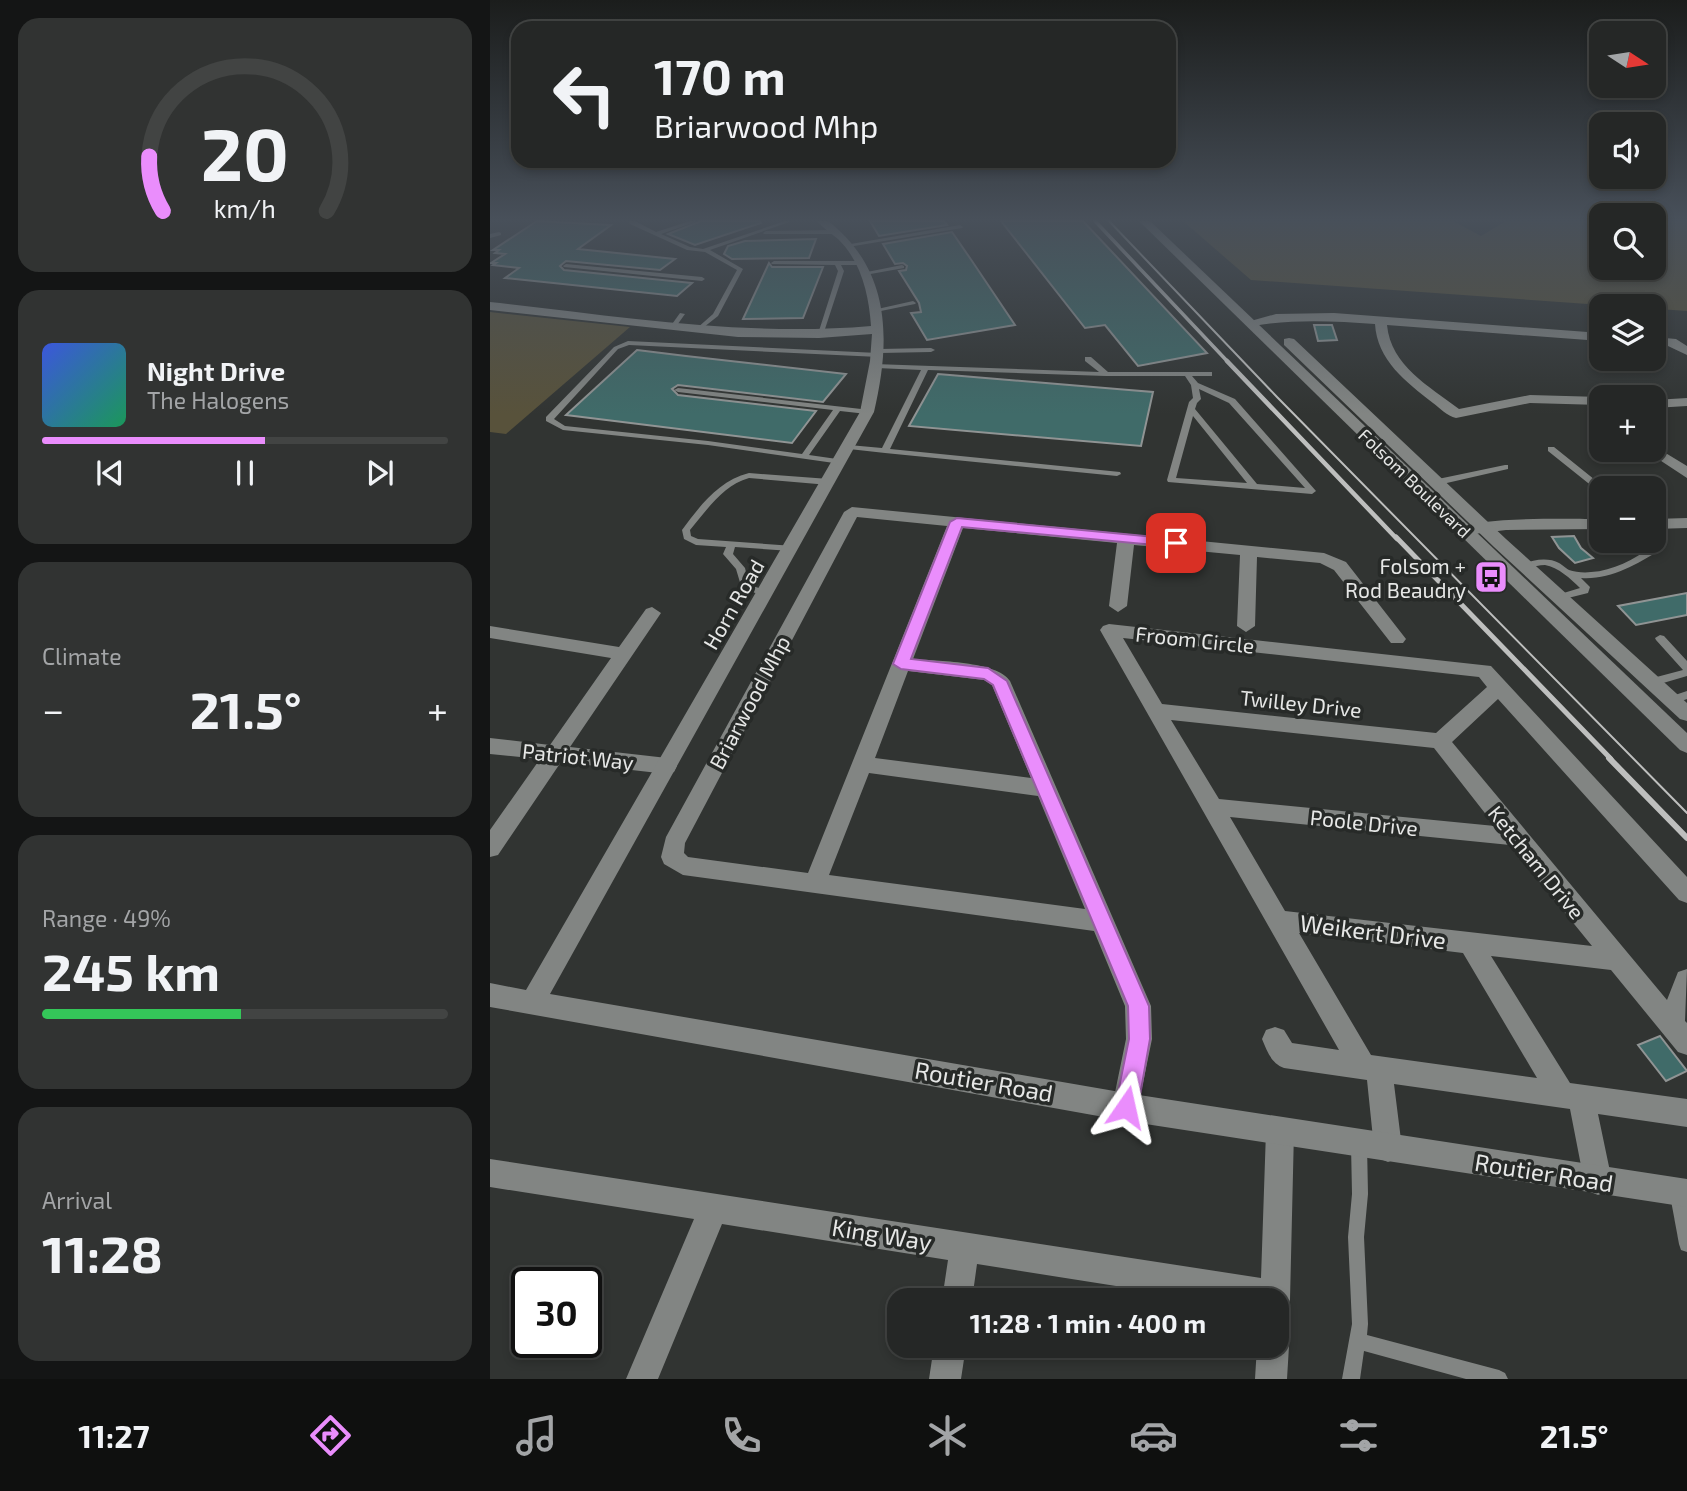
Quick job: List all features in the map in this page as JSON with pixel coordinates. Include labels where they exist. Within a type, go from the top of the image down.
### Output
[{"type":"street","name":"Horn Road","points":[[533,1001],[867,412],[878,357],[878,329],[871,285]]},
{"type":"street","name":"Folsom Boulevard","points":[[1218,285],[1438,482],[1475,528],[1480,548],[1687,746]]},
{"type":"street","name":"Folsom Boulevard","points":[[1223,285],[1475,528],[1527,565],[1653,682],[1680,698],[1687,714]]},
{"type":"street","points":[[490,306],[762,335],[878,329]]},
{"type":"street","points":[[1259,321],[1316,317],[1589,336]]},
{"type":"street","points":[[1381,321],[1381,337],[1394,362],[1456,414],[1530,399],[1589,401]]},
{"type":"street","points":[[1666,342],[1687,351]]},
{"type":"street","points":[[1666,403],[1687,402]]},
{"type":"street","points":[[1666,458],[1687,473]]},
{"type":"street","name":"Briarwood Mhp","points":[[1100,921],[676,863],[671,850],[852,512],[1249,550],[1333,561],[1340,566],[1397,639]]},
{"type":"street","points":[[815,883],[957,522]]},
{"type":"street","points":[[1666,524],[1687,523]]},
{"type":"street","points":[[1475,528],[1589,524]]},
{"type":"street","points":[[1118,606],[1126,538]]},
{"type":"street","points":[[1246,626],[1249,550]]},
{"type":"street","points":[[490,848],[652,613]]},
{"type":"street","name":"Froom Circle","points":[[1371,1067],[1276,920],[1109,630],[1485,671],[1687,893]]},
{"type":"street","points":[[490,632],[623,654]]},
{"type":"street","points":[[901,664],[995,677],[999,681],[1138,1006],[1139,1039],[1126,1107]]},
{"type":"street","points":[[1440,741],[1499,687]]},
{"type":"street","name":"Twilley Drive","points":[[1158,711],[1440,741]]},
{"type":"street","name":"Ketcham Drive","points":[[1440,741],[1516,837],[1687,1042]]},
{"type":"street","name":"Patriot Way","points":[[490,746],[667,766]]},
{"type":"street","points":[[862,764],[1044,788]]},
{"type":"street","name":"Poole Drive","points":[[1212,807],[1516,837]]},
{"type":"street","name":"Weikert Drive","points":[[1276,920],[1618,960]]},
{"type":"street","name":"Weikert Drive","points":[[1470,943],[1572,1096],[1598,1181]]},
{"type":"street","points":[[1671,1023],[1687,980]]},
{"type":"street","name":"Routier Road","points":[[490,995],[1126,1107],[1682,1193]]},
{"type":"street","points":[[1275,1039],[1284,1055],[1687,1113]]},
{"type":"street","points":[[1371,1067],[1388,1148]]},
{"type":"street","points":[[1275,1288],[1280,1131]]},
{"type":"street","name":"King Way","points":[[490,1173],[1214,1288]]},
{"type":"street","points":[[642,1379],[714,1208]]},
{"type":"street","points":[[959,1288],[965,1247]]},
{"type":"street","points":[[945,1379],[948,1358]]},
{"type":"street","points":[[1271,1379],[1272,1358]]},
{"type":"lane","points":[[699,329],[716,315],[733,285]]},
{"type":"lane","points":[[821,334],[836,285]]},
{"type":"lane","points":[[876,310],[914,303]]},
{"type":"lane","points":[[673,327],[682,314]]},
{"type":"lane","points":[[931,350],[878,357],[628,343],[616,348],[549,419],[563,428],[804,457],[885,451],[1117,474]]},
{"type":"lane","points":[[878,357],[925,369],[1209,374]]},
{"type":"lane","points":[[1088,359],[1106,374]]},
{"type":"lane","points":[[885,451],[925,369]]},
{"type":"lane","points":[[1188,374],[1195,385],[1197,399]]},
{"type":"lane","points":[[1195,385],[1210,388],[1217,395],[1232,401],[1312,491],[1171,480],[1193,402],[1217,395]]},
{"type":"lane","points":[[678,390],[867,412]]},
{"type":"lane","points":[[804,457],[838,409]]},
{"type":"lane","points":[[1191,409],[1254,486]]},
{"type":"lane","points":[[1551,449],[1589,479]]},
{"type":"lane","points":[[1438,482],[1505,467]]},
{"type":"lane","points":[[791,548],[696,542],[687,537],[687,530],[732,480],[749,475],[829,482]]},
{"type":"lane","points":[[731,546],[728,554],[741,570],[745,587],[765,593]]},
{"type":"lane","points":[[1527,565],[1545,560],[1579,576],[1624,569],[1649,553]]},
{"type":"lane","points":[[1560,597],[1585,591],[1585,587],[1569,572]]},
{"type":"lane","points":[[1653,682],[1687,670],[1660,638]]},
{"type":"lane","points":[[1351,1379],[1360,1324],[1356,1237],[1360,1194],[1359,1143]]},
{"type":"lane","points":[[1682,1193],[1687,1244]]},
{"type":"lane","points":[[1357,1341],[1499,1379]]},
{"type":"shaded area","points":[[1326,285],[1687,285],[1687,311],[1666,310],[1666,294],[1589,294],[1589,304]]},
{"type":"shaded area","points":[[490,312],[630,327],[506,434],[490,432]]},
{"type":"building","points":[[575,285],[689,285],[677,296]]},
{"type":"building","points":[[759,285],[816,285],[803,318],[743,319]]},
{"type":"building","points":[[908,285],[988,285],[1015,325],[927,340],[911,313],[921,312],[919,303]]},
{"type":"building","points":[[1052,285],[1143,285],[1207,353],[1138,366],[1105,325],[1085,328]]},
{"type":"building","points":[[1314,325],[1332,325],[1337,340],[1318,341]]},
{"type":"building","points":[[637,350],[846,374],[823,402],[678,385],[672,389],[678,395],[816,411],[792,443],[566,415]]},
{"type":"building","points":[[938,374],[1153,392],[1141,446],[909,426]]},
{"type":"building","points":[[1574,536],[1581,548],[1593,558],[1575,563],[1552,537]]},
{"type":"building","points":[[1687,593],[1687,615],[1636,625],[1618,606]]},
{"type":"building","points":[[1660,1036],[1687,1071],[1666,1081],[1638,1045]]},
{"type":"tram line","points":[[1170,285],[1687,813]]},
{"type":"railway","points":[[1156,285],[1228,362]]},
{"type":"railway","points":[[1227,361],[1397,539]]},
{"type":"railway","points":[[1396,537],[1611,759]]},
{"type":"railway","points":[[1609,758],[1687,838]]},
{"type":"place","name":"Folsom + Rod Beaudry","points":[[1491,577]]},
{"type":"route","points":[[1126,1107],[1139,1039],[1138,1006],[999,681],[988,674],[901,664],[957,522],[1176,543]]}]
